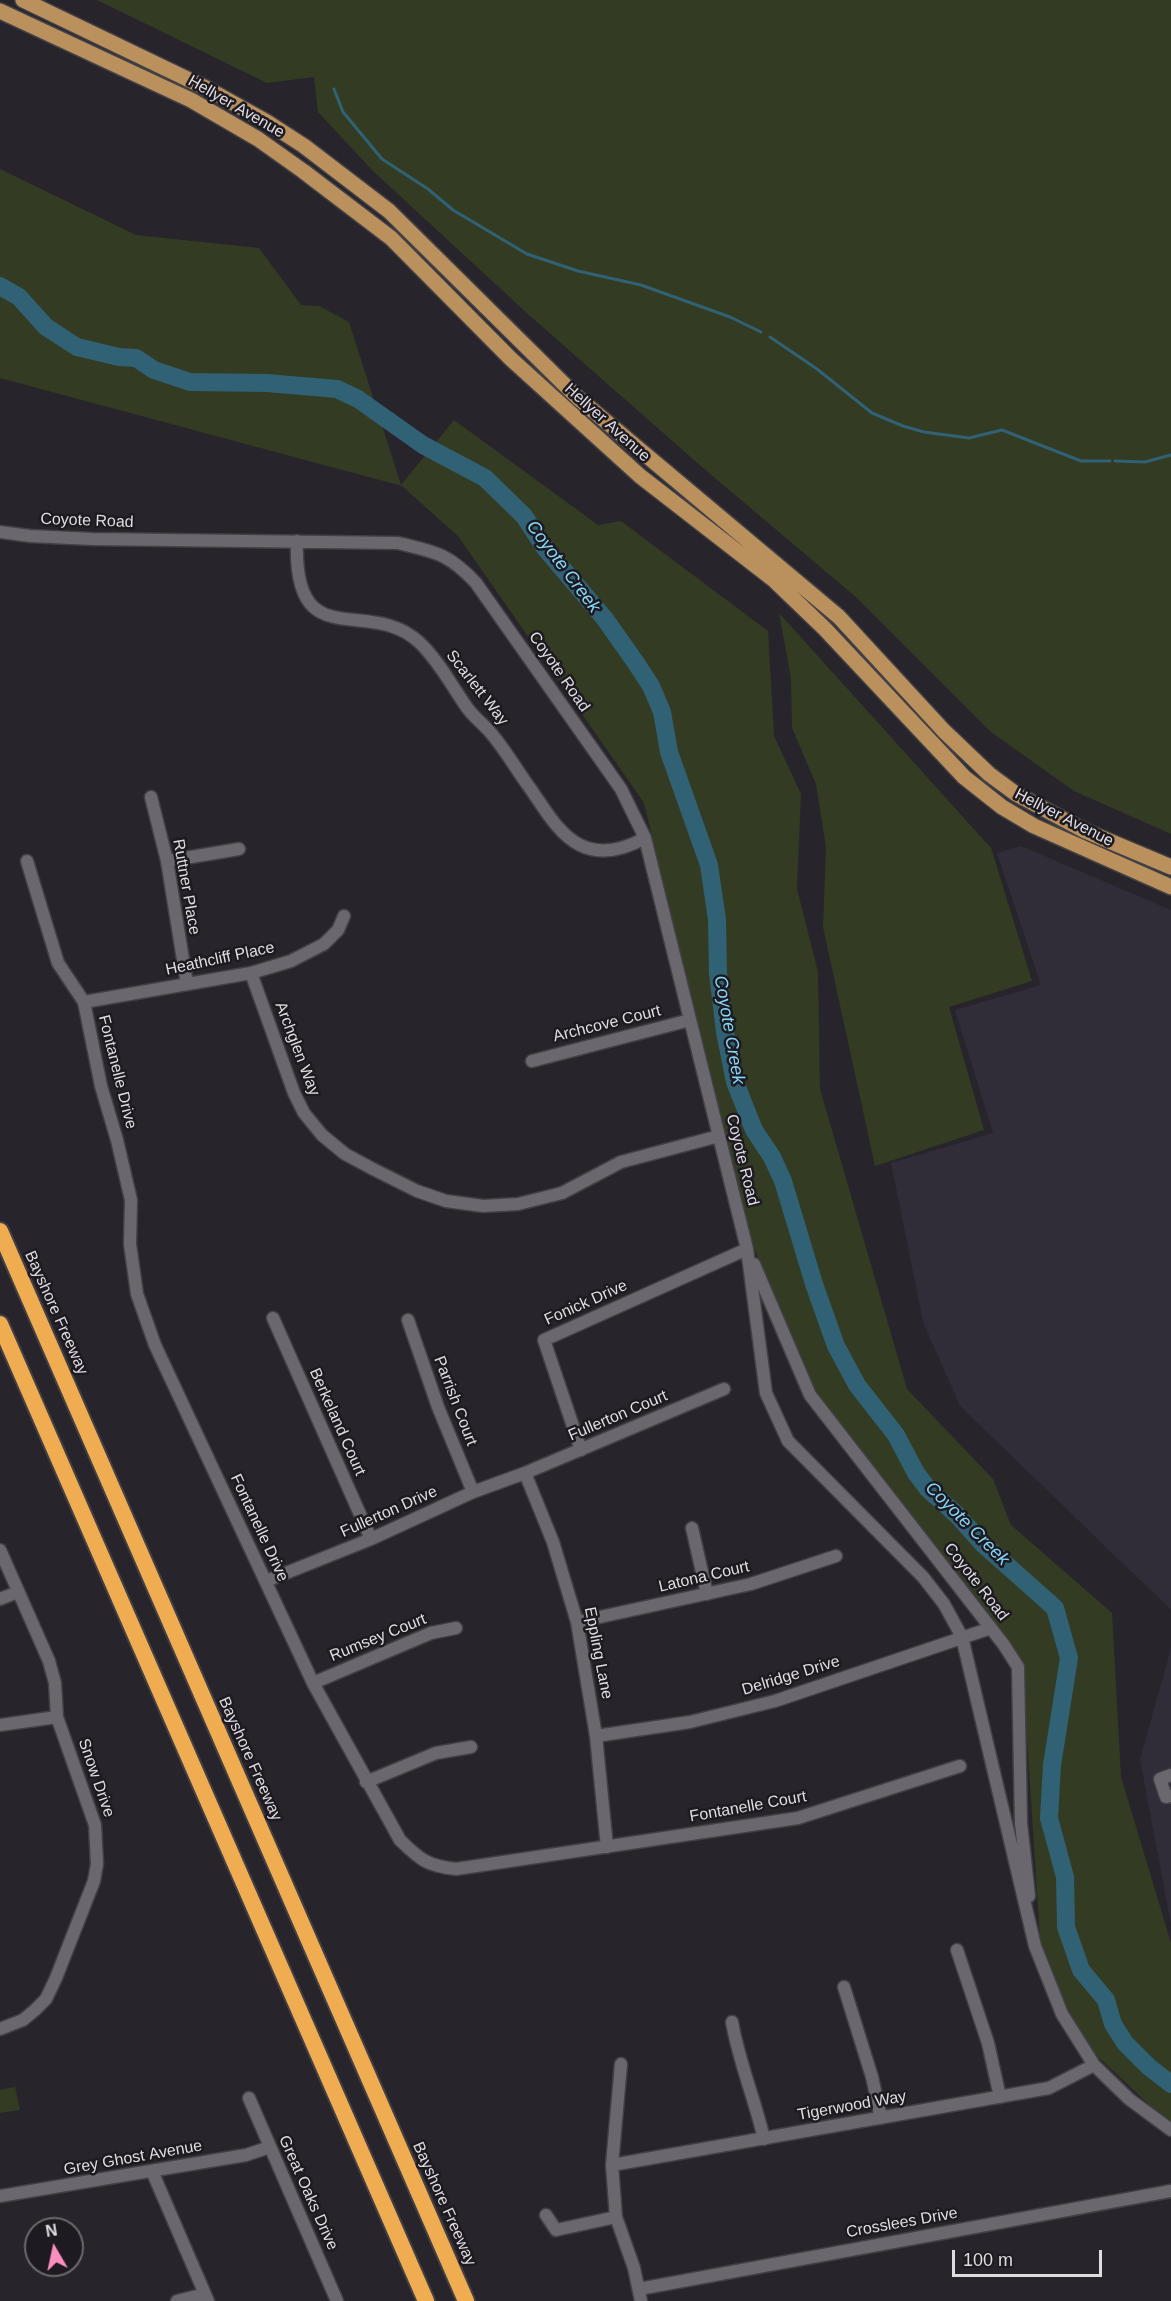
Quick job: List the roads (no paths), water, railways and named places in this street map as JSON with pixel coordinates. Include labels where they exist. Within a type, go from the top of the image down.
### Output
[{"type":"highway","name":"Bayshore Freeway","points":[[0,1231],[466,2301]]},
{"type":"highway","points":[[0,1324],[426,2301]]},
{"type":"main road","name":"Hellyer Avenue","points":[[23,0],[206,88],[267,122],[304,146],[389,211],[578,398],[839,617],[944,731],[990,774],[1016,794],[1083,830],[1171,867]]},
{"type":"main road","name":"Hellyer Avenue","points":[[0,11],[191,100],[258,139],[391,238],[563,408],[640,476],[774,580],[825,629],[964,777],[1002,807],[1069,843],[1171,887]]},
{"type":"main road","points":[[258,139],[267,122]]},
{"type":"main road","points":[[931,744],[944,731]]},
{"type":"street","name":"Coyote Road","points":[[0,531],[30,536],[92,539],[398,543],[438,552],[458,565],[476,583],[621,789],[645,838],[747,1249],[766,1393],[788,1441],[923,1577],[944,1604],[962,1637],[1035,1946],[1062,2014],[1094,2065],[1129,2099],[1171,2130]]},
{"type":"street","name":"Scarlett Way","points":[[297,541],[298,581],[310,603],[320,612],[337,619],[388,624],[403,629],[415,638],[425,648],[470,712],[490,732],[559,828],[580,845],[603,851],[624,849],[645,838]]},
{"type":"street","name":"Ruttner Place","points":[[151,797],[166,861],[187,984]]},
{"type":"street","points":[[166,861],[239,849]]},
{"type":"street","points":[[27,861],[58,963],[84,1002]]},
{"type":"street","name":"Heathcliff Place","points":[[84,1002],[251,973],[291,961],[319,948],[338,930],[344,916]]},
{"type":"street","name":"Archglen Way","points":[[251,973],[294,1093],[304,1113],[322,1135],[345,1154],[417,1191],[446,1201],[483,1206],[518,1204],[562,1192],[621,1162],[719,1136]]},
{"type":"street","name":"Fontanelle Drive","points":[[84,1002],[101,1086],[131,1200],[130,1244],[137,1294],[155,1346],[313,1683],[400,1840],[414,1855],[434,1867],[456,1869],[607,1847]]},
{"type":"street","name":"Archcove Court","points":[[532,1061],[690,1020]]},
{"type":"street","name":"Coyote Road","points":[[747,1249],[810,1395],[991,1628],[1018,1667],[1021,1823],[1035,1946]]},
{"type":"street","name":"Fonick Drive","points":[[581,1450],[544,1340],[747,1249]]},
{"type":"street","name":"Berkeland Court","points":[[273,1318],[371,1539]]},
{"type":"street","name":"Parrish Court","points":[[408,1320],[438,1407],[473,1492]]},
{"type":"street","name":"Fullerton Court","points":[[525,1473],[724,1389]]},
{"type":"street","name":"Fullerton Drive","points":[[266,1581],[371,1539],[473,1492],[525,1473]]},
{"type":"street","name":"Eppling Lane","points":[[525,1473],[553,1542],[577,1622],[596,1736],[607,1847]]},
{"type":"street","points":[[692,1528],[707,1594]]},
{"type":"street","name":"Snow Drive","points":[[0,1550],[49,1662],[55,1683],[57,1716],[95,1825],[98,1864],[94,1881],[46,1999],[23,2020],[0,2029]]},
{"type":"street","name":"Latona Court","points":[[577,1622],[751,1584],[836,1556]]},
{"type":"street","points":[[0,1599],[18,1592]]},
{"type":"street","name":"Rumsey Court","points":[[313,1683],[431,1633],[456,1628]]},
{"type":"street","name":"Delridge Drive","points":[[596,1736],[690,1722],[775,1701],[991,1628]]},
{"type":"street","points":[[0,1725],[57,1716]]},
{"type":"street","points":[[366,1782],[436,1753],[471,1746]]},
{"type":"street","name":"Fontanelle Court","points":[[607,1847],[798,1818],[960,1766]]},
{"type":"street","points":[[1171,1775],[1160,1779],[1166,1797],[1171,1796]]},
{"type":"street","points":[[957,1950],[988,2043],[1000,2097]]},
{"type":"street","points":[[844,1987],[872,2077],[881,2118]]},
{"type":"street","points":[[732,2022],[736,2045],[757,2107],[764,2139]]},
{"type":"street","points":[[621,2064],[612,2165],[616,2217],[634,2268],[640,2295]]},
{"type":"street","name":"Tigerwood Way","points":[[612,2165],[1049,2088],[1094,2065]]},
{"type":"street","name":"Great Oaks Drive","points":[[249,2098],[337,2301]]},
{"type":"street","name":"Grey Ghost Avenue","points":[[0,2196],[246,2155],[270,2147]]},
{"type":"street","points":[[152,2171],[206,2297],[177,2301]]},
{"type":"street","name":"Crosslees Drive","points":[[640,2295],[1171,2191]]},
{"type":"street","points":[[546,2215],[556,2230],[616,2217]]},
{"type":"waterway","points":[[334,89],[343,112],[382,159],[428,189],[453,210],[527,254],[578,271],[641,285],[730,317],[761,332]]},
{"type":"waterway","name":"Coyote Creek","points":[[0,286],[19,297],[46,327],[77,347],[119,357],[136,358],[154,370],[190,382],[267,383],[337,389],[358,399],[423,445],[485,478],[524,516],[545,548],[605,619],[651,686],[662,712],[669,752],[709,865],[717,920],[718,973],[725,1032],[735,1082],[754,1130],[772,1157],[783,1181],[814,1284],[836,1346],[857,1385],[896,1435],[916,1473],[928,1489],[957,1515],[983,1544],[1055,1608],[1069,1658],[1052,1765],[1049,1818],[1065,1877],[1066,1927],[1081,1970],[1106,2000],[1113,2024],[1125,2043],[1149,2067],[1171,2084]]},
{"type":"waterway","points":[[770,337],[817,369],[872,413],[903,426],[924,432],[969,438],[1002,430],[1081,461],[1110,461]]},
{"type":"waterway","points":[[1115,461],[1145,462],[1171,455]]}]
